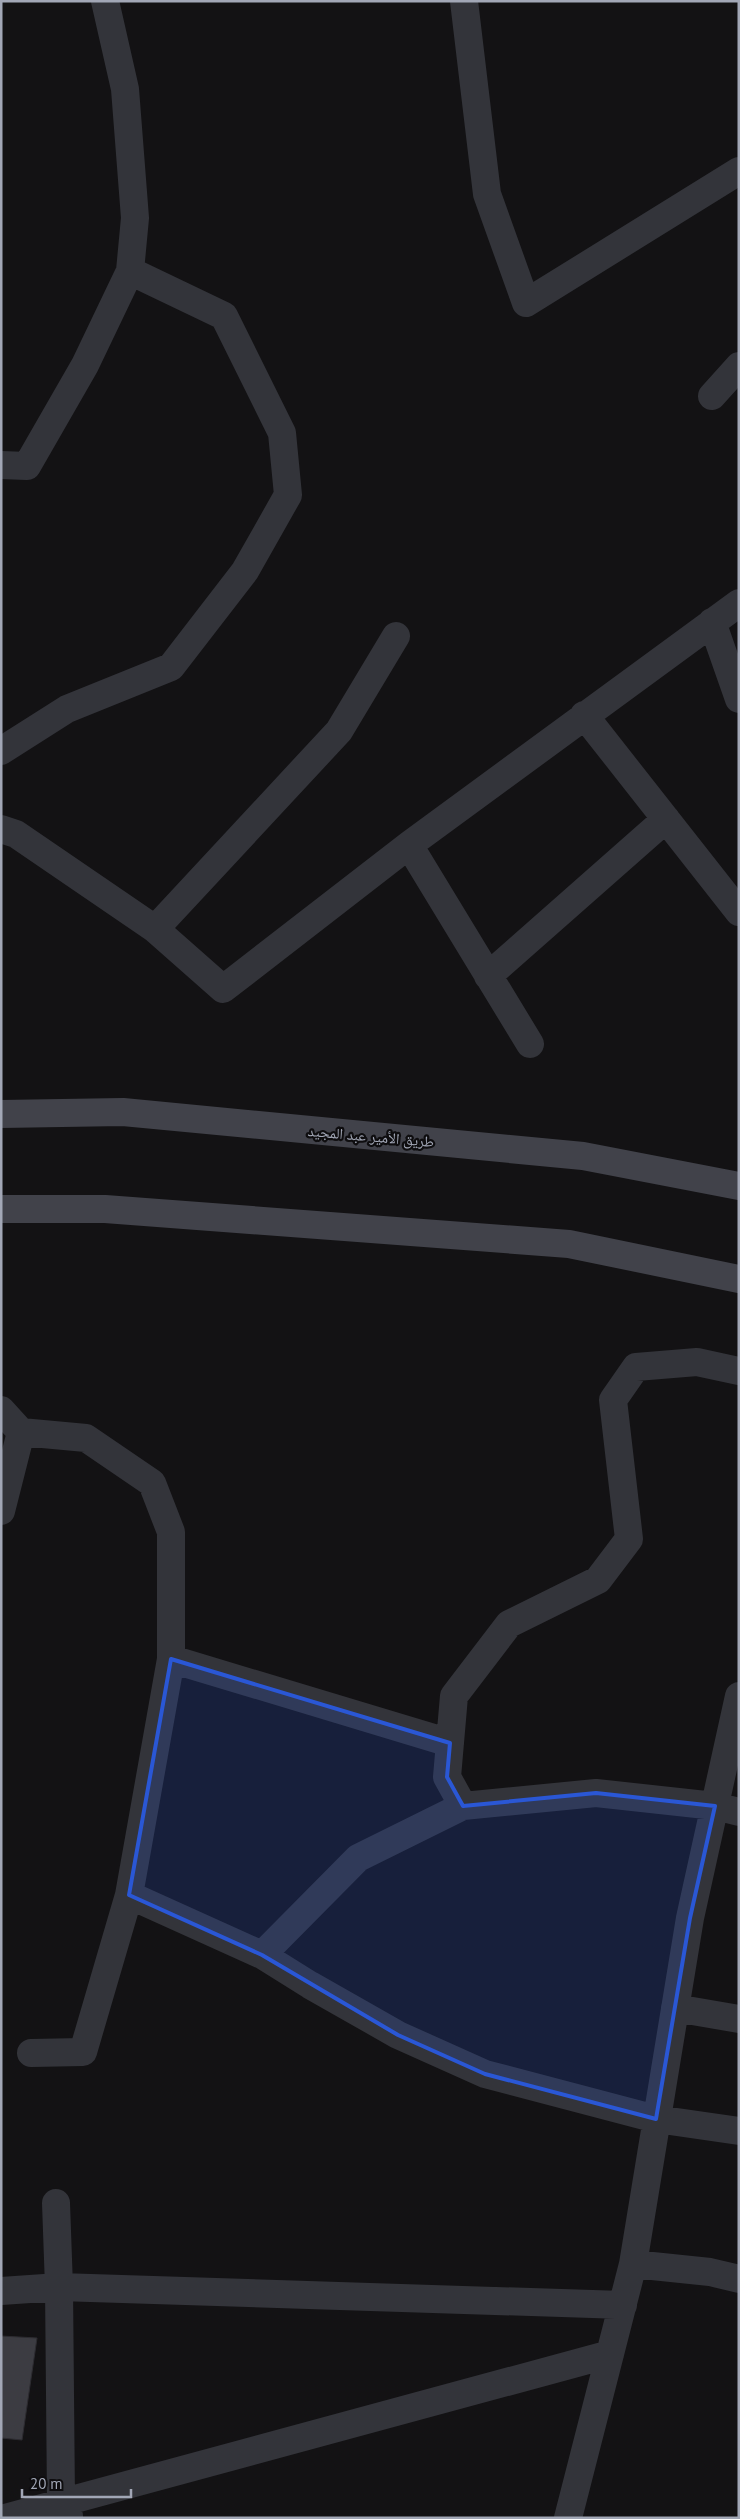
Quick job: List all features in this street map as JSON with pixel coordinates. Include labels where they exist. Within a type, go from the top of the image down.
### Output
[{"type":"main road","name":"طريق الأمير عبد المجيد","points":[[1,1114],[123,1112],[574,1155],[739,1186]]},
{"type":"main road","points":[[1,1209],[105,1209],[569,1244],[739,1278]]},
{"type":"street","points":[[1,465],[27,466],[84,365],[130,271],[135,218],[125,89],[105,1]]},
{"type":"street","points":[[464,1],[487,194],[526,303],[739,171]]},
{"type":"street","points":[[1,751],[67,709],[171,667],[245,571],[288,495],[282,433],[224,316],[130,271]]},
{"type":"street","points":[[712,396],[739,366]]},
{"type":"street","points":[[1,829],[16,834],[155,928],[224,989],[409,845],[739,602]]},
{"type":"street","points":[[712,622],[739,699]]},
{"type":"street","points":[[155,928],[339,731],[396,636]]},
{"type":"street","points":[[584,715],[739,912]]},
{"type":"street","points":[[488,976],[666,819]]},
{"type":"street","points":[[409,845],[530,1044]]},
{"type":"street","points":[[463,1806],[448,1777],[454,1696],[509,1624],[598,1580],[629,1539],[613,1400],[636,1367],[697,1362],[739,1371]]},
{"type":"street","points":[[1,1410],[21,1432],[86,1438],[152,1483],[171,1532],[171,1659],[129,1894],[83,2052],[31,2053]]},
{"type":"street","points":[[1,1511],[21,1432]]},
{"type":"street","points":[[171,1659],[450,1743]]},
{"type":"street","points":[[568,2518],[633,2264],[690,1918],[727,1809],[739,1696]]},
{"type":"street","points":[[262,1955],[358,1858],[463,1806],[596,1793],[727,1809]]},
{"type":"street","points":[[129,1894],[262,1955],[310,1985],[398,2035],[485,2074],[656,2119],[739,2131]]},
{"type":"street","points":[[675,2008],[739,2019]]},
{"type":"street","points":[[56,2203],[65,2510]]},
{"type":"street","points":[[633,2264],[710,2272],[739,2278]]},
{"type":"street","points":[[1,2291],[59,2287],[623,2305]]},
{"type":"street","points":[[5,2518],[65,2510],[232,2458],[610,2354]]},
{"type":"highlighted area","points":[[171,1659],[450,1743],[447,1777],[463,1806],[596,1793],[715,1806],[690,1918],[656,2119],[485,2074],[398,2035],[262,1955],[129,1895]]},
{"type":"building","points":[[1,2336],[37,2338],[22,2440],[1,2438]]}]
